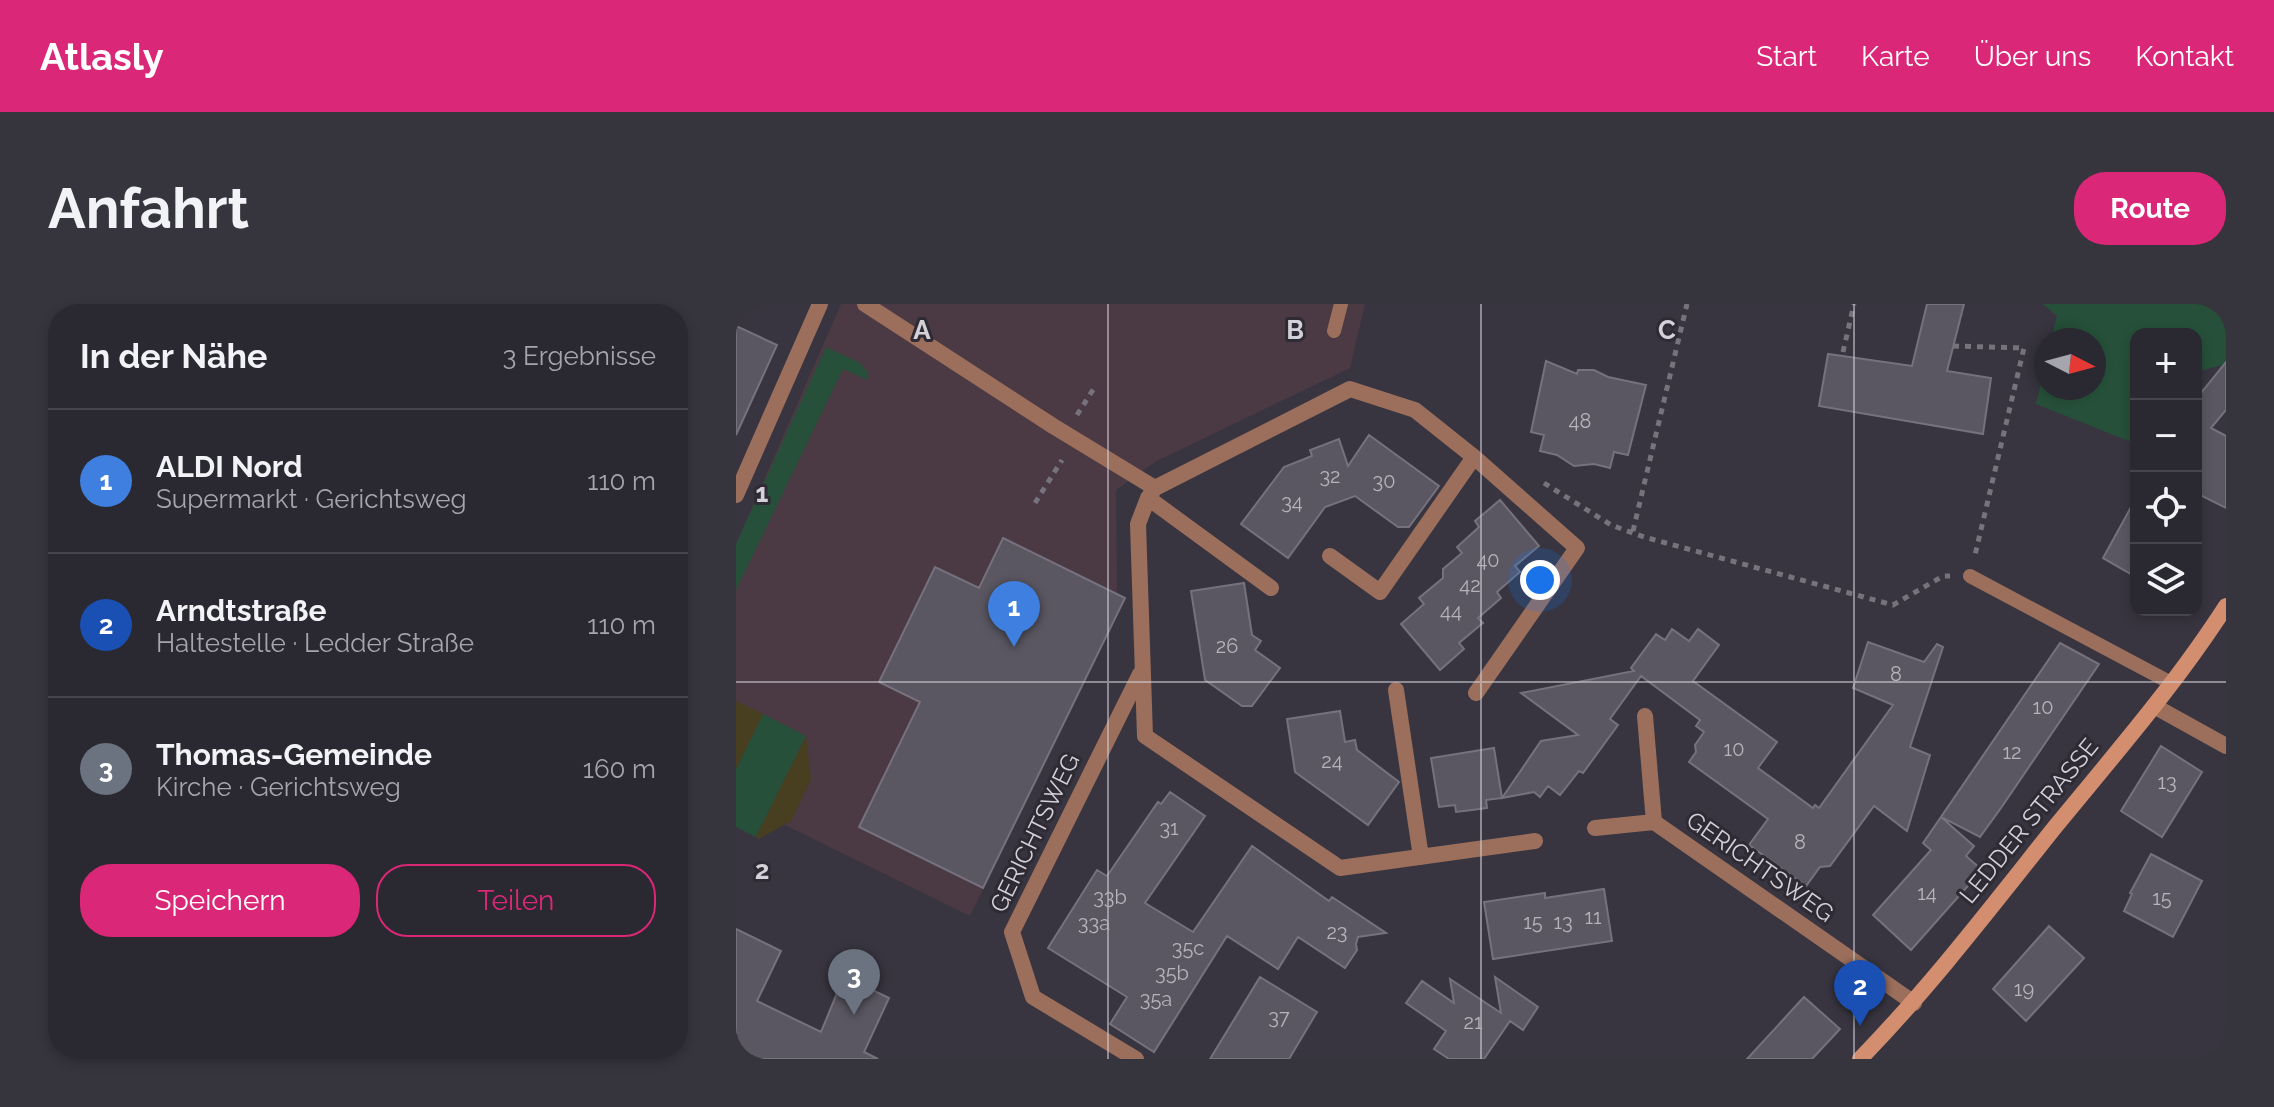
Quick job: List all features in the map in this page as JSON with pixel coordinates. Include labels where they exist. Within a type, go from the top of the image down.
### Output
[{"type":"main road","name":"LEDDER STRASSE","points":[[1860,1059],[1914,1003],[2154,706],[2202,644],[2226,606]]},
{"type":"street","points":[[736,495],[820,304]]},
{"type":"street","points":[[865,304],[1071,436],[1152,493],[1271,588]]},
{"type":"street","points":[[1152,493],[1350,389],[1415,410],[1474,457],[1577,548],[1476,693]]},
{"type":"street","points":[[1330,556],[1380,592],[1474,457]]},
{"type":"street","name":"GERICHTSWEG","points":[[1152,493],[1138,524],[1145,736],[1340,868],[1535,841]]},
{"type":"street","name":"GERICHTSWEG","points":[[1136,1059],[1033,997],[1012,932],[1141,673]]},
{"type":"street","points":[[1396,690],[1421,857]]},
{"type":"street","points":[[2154,706],[2226,746]]},
{"type":"street","points":[[1645,716],[1654,822]]},
{"type":"street","name":"GERICHTSWEG","points":[[1595,828],[1654,822],[1914,1003]]},
{"type":"lane","points":[[1334,331],[1341,304]]},
{"type":"lane","points":[[1970,576],[2171,683]]},
{"type":"path","points":[[1633,531],[1687,304]]},
{"type":"path","points":[[1843,352],[1854,304]]},
{"type":"path","points":[[1535,479],[1550,485],[1611,525],[1644,537],[1893,605],[1943,576],[1970,576],[2024,348],[1953,346]]},
{"type":"path","points":[[1035,503],[1096,385]]},
{"type":"shaded area","points":[[841,304],[1365,304],[1350,368],[1155,462],[1116,490],[1117,594],[1125,598],[970,916],[736,801],[736,544]]},
{"type":"green space","points":[[2043,304],[2226,304],[2226,364],[2202,370],[2202,328],[2130,328],[2130,442],[2036,404],[2037,400],[2106,400],[2106,328],[2054,328],[2057,316]]},
{"type":"green space","points":[[826,347],[860,363],[867,371],[867,380],[843,369],[736,590],[736,544]]},
{"type":"green space","points":[[763,714],[806,736],[756,837],[736,827],[736,769]]},
{"type":"sand","points":[[736,701],[763,714],[736,769]]},
{"type":"sand","points":[[806,736],[811,779],[791,821],[759,839],[756,837]]},
{"type":"building","points":[[1927,304],[1964,304],[1947,371],[1991,378],[1983,434],[1819,406],[1828,354],[1912,366]]},
{"type":"building","points":[[736,326],[777,345],[736,435]]},
{"type":"building","points":[[1546,361],[1577,374],[1578,370],[1594,370],[1608,377],[1646,385],[1628,455],[1614,452],[1610,468],[1594,464],[1574,466],[1557,455],[1540,451],[1544,435],[1531,432]]},
{"type":"building","points":[[2226,362],[2226,410],[2211,428],[2226,436],[2226,508],[2202,496],[2202,392]]},
{"type":"building","points":[[1369,435],[1439,486],[1409,527],[1398,527],[1355,496],[1325,507],[1288,558],[1241,524],[1284,467],[1312,456],[1310,450],[1339,439],[1348,466]]},
{"type":"building","points":[[1500,500],[1539,546],[1515,566],[1520,572],[1497,592],[1501,598],[1478,618],[1483,623],[1459,643],[1464,649],[1440,670],[1401,624],[1424,604],[1419,598],[1443,578],[1443,569],[1462,553],[1457,547],[1479,527],[1475,521]]},
{"type":"building","points":[[2130,509],[2130,574],[2103,558]]},
{"type":"building","points":[[1003,538],[1125,598],[983,888],[859,827],[920,702],[879,682],[935,567],[979,588]]},
{"type":"building","points":[[1244,583],[1252,635],[1261,641],[1255,650],[1280,668],[1252,706],[1242,706],[1205,680],[1191,591]]},
{"type":"building","points":[[1672,629],[1689,641],[1698,629],[1719,645],[1693,681],[1777,742],[1758,768],[1813,808],[1815,805],[1819,808],[1893,705],[1853,688],[1868,642],[1924,662],[1937,644],[1943,647],[1910,747],[1930,755],[1907,831],[1874,806],[1830,866],[1820,867],[1806,886],[1749,845],[1768,819],[1689,762],[1704,732],[1696,726],[1700,720],[1641,676],[1610,719],[1618,725],[1583,773],[1579,771],[1560,795],[1548,786],[1540,797],[1534,792],[1502,798],[1541,741],[1578,735],[1521,693],[1634,671],[1631,668],[1656,634],[1665,640]]},
{"type":"building","points":[[2060,643],[2099,664],[2001,808],[1980,837],[1941,817]]},
{"type":"building","points":[[1340,711],[1345,742],[1355,740],[1357,750],[1399,782],[1368,825],[1295,772],[1287,719]]},
{"type":"building","points":[[2161,746],[2202,772],[2162,837],[2121,811]]},
{"type":"building","points":[[1494,748],[1502,798],[1486,800],[1487,808],[1456,812],[1455,805],[1439,807],[1431,758]]},
{"type":"building","points":[[1170,792],[1205,816],[1145,903],[1193,932],[1252,846],[1329,901],[1332,897],[1386,933],[1358,937],[1357,950],[1345,968],[1298,937],[1278,969],[1227,936],[1154,1052],[1110,1024],[1127,997],[1048,948],[1097,870],[1107,876],[1158,802],[1161,804]]},
{"type":"building","points":[[1941,817],[1974,846],[1966,856],[1982,870],[1911,950],[1873,915],[1931,850],[1923,843]]},
{"type":"building","points":[[2151,854],[2202,881],[2173,937],[2124,911]]},
{"type":"building","points":[[1604,889],[1612,941],[1493,959],[1484,902],[1545,893],[1545,898]]},
{"type":"building","points":[[2049,926],[2084,958],[2026,1021],[1993,989]]},
{"type":"building","points":[[736,929],[781,951],[757,1001],[821,1032],[844,976],[889,998],[864,1052],[878,1059],[736,1059]]},
{"type":"building","points":[[1260,977],[1317,1012],[1289,1059],[1210,1059]]},
{"type":"building","points":[[1495,977],[1538,1007],[1523,1030],[1510,1021],[1484,1059],[1449,1059],[1434,1049],[1446,1031],[1406,1003],[1422,981],[1454,1003],[1450,979],[1501,1013]]},
{"type":"building","points":[[1804,997],[1840,1029],[1812,1059],[1747,1059]]},
{"type":"place","name":"ALDI Nord","points":[[1014,647]]},
{"type":"place","name":"Thomas-Gemeinde","points":[[854,1015]]},
{"type":"place","name":"Arndtstraße","points":[[1860,1026]]}]
